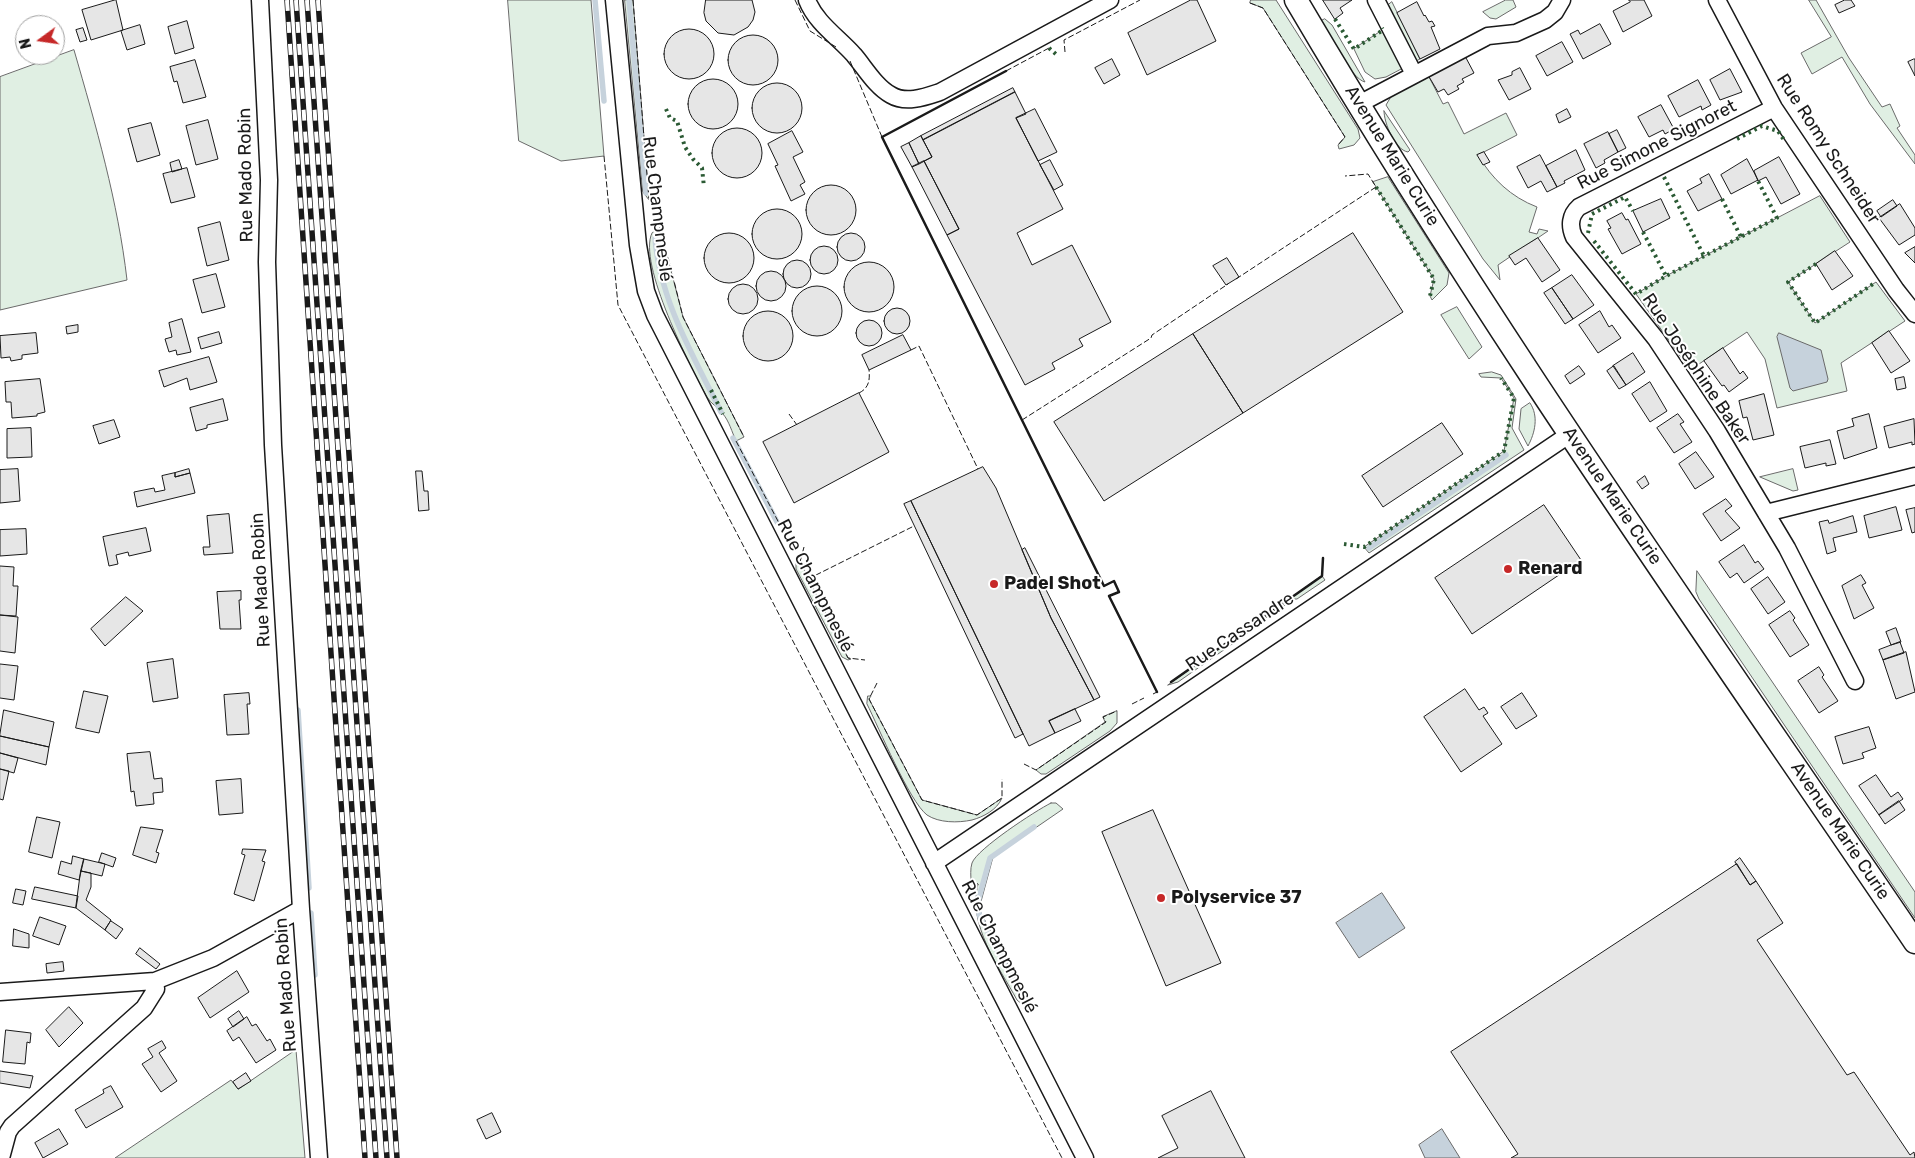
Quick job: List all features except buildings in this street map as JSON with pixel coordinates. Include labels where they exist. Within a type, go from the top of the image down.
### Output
[{"type":"main road","name":"Avenue Marie Curie","points":[[1286,0],[1321,43]]},
{"type":"main road","name":"Avenue Marie Curie","points":[[1296,0],[1359,104],[1570,434],[1915,942]]},
{"type":"street","name":"Rue Mado Robin","points":[[260,0],[270,180],[267,262],[273,445],[318,1158]]},
{"type":"street","name":"Rue Champmeslé","points":[[614,0],[638,245],[645,284],[655,315],[1085,1158]]},
{"type":"street","points":[[807,0],[819,20],[853,54],[877,82],[891,95],[905,99],[922,98],[940,92],[1110,0]]},
{"type":"street","points":[[1376,0],[1414,74]]},
{"type":"street","points":[[1359,104],[1488,36],[1516,33],[1545,20],[1555,12],[1562,0]]},
{"type":"street","name":"Rue Romy Schneider","points":[[1717,0],[1774,108],[1896,290],[1915,314]]},
{"type":"street","name":"Rue Simone Signoret","points":[[1571,227],[1572,217],[1579,207],[1774,108]]},
{"type":"street","name":"Rue Joséphine Baker","points":[[1571,227],[1574,237],[1666,353],[1766,513],[1809,590],[1855,681]]},
{"type":"street","name":"Rue Cassandre","points":[[934,863],[1570,434]]},
{"type":"street","points":[[1766,513],[1915,476]]},
{"type":"street","points":[[0,992],[154,981],[213,958],[301,908]]},
{"type":"street","points":[[1,1158],[6,1138],[12,1126],[144,1008],[156,989],[154,981]]},
{"type":"green space","points":[[508,0],[591,0],[604,156],[561,161],[519,141]]},
{"type":"green space","points":[[625,0],[633,0],[649,200],[643,192]]},
{"type":"green space","points":[[1251,0],[1276,0],[1358,129],[1360,138],[1354,145],[1339,149],[1338,145],[1345,137],[1263,8],[1250,3]]},
{"type":"green space","points":[[1506,0],[1513,0],[1516,7],[1496,19],[1490,18],[1483,12]]},
{"type":"green space","points":[[1809,0],[1816,0],[1849,58],[1882,107],[1890,104],[1900,126],[1897,128],[1915,155],[1915,164],[1870,104],[1842,57],[1812,74],[1801,53],[1831,37]]},
{"type":"green space","points":[[1392,2],[1420,59],[1414,62],[1387,6]]},
{"type":"green space","points":[[1325,19],[1332,25],[1365,82],[1359,79],[1347,65],[1321,21]]},
{"type":"green space","points":[[1383,30],[1403,68],[1386,77],[1375,79],[1365,72],[1354,49]]},
{"type":"green space","points":[[74,50],[98,136],[118,222],[127,280],[0,310],[0,77],[33,65],[65,65],[65,53]]},
{"type":"green space","points":[[1428,75],[1443,104],[1448,102],[1464,134],[1506,113],[1517,135],[1478,155],[1489,172],[1503,186],[1519,198],[1537,207],[1529,232],[1537,234],[1539,229],[1548,231],[1498,265],[1500,280],[1483,259],[1386,105],[1392,95]]},
{"type":"green space","points":[[1384,111],[1410,150],[1408,152],[1399,146],[1391,135]]},
{"type":"green space","points":[[1388,177],[1449,273],[1447,285],[1432,300],[1430,296],[1434,279],[1373,182]]},
{"type":"green space","points":[[1820,196],[1850,242],[1788,282],[1815,323],[1876,282],[1905,321],[1841,363],[1847,391],[1777,408],[1765,359],[1747,332],[1690,370],[1636,294],[1666,276]]},
{"type":"green space","points":[[660,228],[683,317],[744,437],[736,441],[729,423],[709,399],[699,383],[668,315],[659,290],[652,267],[649,247],[652,233]]},
{"type":"green space","points":[[1457,307],[1482,347],[1469,359],[1441,315]]},
{"type":"green space","points":[[1492,372],[1501,375],[1516,399],[1512,428],[1524,450],[1369,553],[1364,547],[1504,451],[1514,398],[1501,378],[1481,377],[1479,374]]},
{"type":"green space","points":[[1530,403],[1533,408],[1535,424],[1533,436],[1528,446],[1519,429],[1521,409]]},
{"type":"green space","points":[[1793,469],[1798,490],[1793,491],[1760,477]]},
{"type":"green space","points":[[800,561],[848,658],[851,659],[848,660],[842,657],[796,569],[796,563]]},
{"type":"green space","points":[[1697,571],[1915,892],[1915,918],[1699,599],[1696,592]]},
{"type":"green space","points":[[1322,576],[1325,580],[1249,629],[1248,633],[1178,682],[1168,685]]},
{"type":"green space","points":[[868,696],[871,696],[869,699],[922,800],[977,815],[1002,798],[997,806],[985,815],[967,821],[943,821],[927,815],[903,780],[867,704]]},
{"type":"green space","points":[[1117,711],[1117,723],[1110,731],[1046,774],[1041,774],[1036,770],[1105,722],[1103,717]]},
{"type":"green space","points":[[1051,803],[1056,803],[1063,809],[993,857],[979,909],[1028,1003],[1022,1004],[1017,1000],[994,959],[981,930],[976,899],[978,884],[971,883],[971,868],[976,857],[995,840]]},
{"type":"green space","points":[[296,1050],[305,1158],[115,1158],[231,1080],[238,1089]]},
{"type":"shaded area","points":[[1779,333],[1821,350],[1828,379],[1827,382],[1793,391],[1790,388],[1777,337]]},
{"type":"shaded area","points":[[1382,893],[1405,928],[1359,958],[1336,923]]},
{"type":"shaded area","points":[[1442,1129],[1460,1158],[1425,1158],[1419,1145]]},
{"type":"waterway","points":[[595,0],[604,101]]},
{"type":"waterway","points":[[629,0],[646,193]]},
{"type":"waterway","points":[[655,238],[658,261],[671,306],[721,412]]},
{"type":"waterway","points":[[733,438],[777,522]]},
{"type":"waterway","points":[[1369,548],[1506,455]]},
{"type":"waterway","points":[[298,710],[309,888]]},
{"type":"waterway","points":[[1019,992],[980,917],[977,905],[990,858],[1034,827]]},
{"type":"waterway","points":[[311,913],[315,975]]},
{"type":"railway","points":[[287,0],[365,1158]]},
{"type":"railway","points":[[296,0],[376,1158]]},
{"type":"railway","points":[[307,0],[387,1158]]},
{"type":"railway","points":[[318,0],[397,1158]]},
{"type":"hedge","points":[[1335,19],[1354,49],[1383,30],[1382,28]]},
{"type":"hedge","points":[[1049,48],[1058,56]]},
{"type":"hedge","points":[[666,109],[670,118],[677,121],[685,147],[702,168],[704,187]]},
{"type":"hedge","points":[[1737,139],[1762,126],[1778,131],[1784,140]]},
{"type":"hedge","points":[[1664,177],[1704,256]]},
{"type":"hedge","points":[[1594,241],[1636,294],[1666,276],[1777,218],[1758,181]]},
{"type":"hedge","points":[[1376,187],[1434,279],[1430,296]]},
{"type":"hedge","points":[[1588,233],[1592,214],[1625,197],[1633,211]]},
{"type":"hedge","points":[[1722,199],[1741,237]]},
{"type":"hedge","points":[[1643,232],[1666,276]]},
{"type":"hedge","points":[[1816,264],[1788,282],[1815,323],[1876,282]]},
{"type":"hedge","points":[[1344,544],[1364,547],[1504,451],[1514,398],[1501,378]]},
{"type":"hedge","points":[[711,390],[723,414]]},
{"type":"fence","points":[[633,0],[649,200]]},
{"type":"fence","points":[[795,0],[810,31],[836,47]]},
{"type":"fence","points":[[1065,52],[1064,40],[1140,0]]},
{"type":"fence","points":[[1250,3],[1263,8],[1345,137],[1338,145]]},
{"type":"fence","points":[[1006,71],[1049,48]]},
{"type":"fence","points":[[850,61],[882,137]]},
{"type":"fence","points":[[604,156],[618,305],[1062,1158]]},
{"type":"fence","points":[[1236,279],[1376,187],[1368,174],[1345,176]]},
{"type":"fence","points":[[662,233],[683,317],[744,437]]},
{"type":"fence","points":[[1022,420],[1151,338],[1152,335],[1228,284]]},
{"type":"fence","points":[[911,350],[919,346],[978,469]]},
{"type":"fence","points":[[859,393],[865,389],[868,383],[869,370]]},
{"type":"fence","points":[[789,414],[797,425]]},
{"type":"fence","points":[[736,441],[780,525],[794,527]]},
{"type":"fence","points":[[808,579],[914,526]]},
{"type":"fence","points":[[804,547],[800,562],[848,658],[865,660]]},
{"type":"fence","points":[[877,683],[869,699],[922,800],[977,815],[1002,798],[1002,779]]},
{"type":"fence","points":[[1153,694],[1157,692]]},
{"type":"fence","points":[[1132,704],[1144,698]]},
{"type":"fence","points":[[1024,764],[1036,770],[1106,722],[1103,717],[1117,711]]},
{"type":"wall","points":[[1006,71],[882,137],[1104,586],[1114,581],[1119,592],[1109,596],[1157,692]]},
{"type":"wall","points":[[1171,682],[1322,576],[1323,558]]},
{"type":"place","name":"Renard","points":[[1508,569]]},
{"type":"place","name":"Padel Shot","points":[[994,584]]},
{"type":"place","name":"Polyservice 37","points":[[1161,898]]}]
